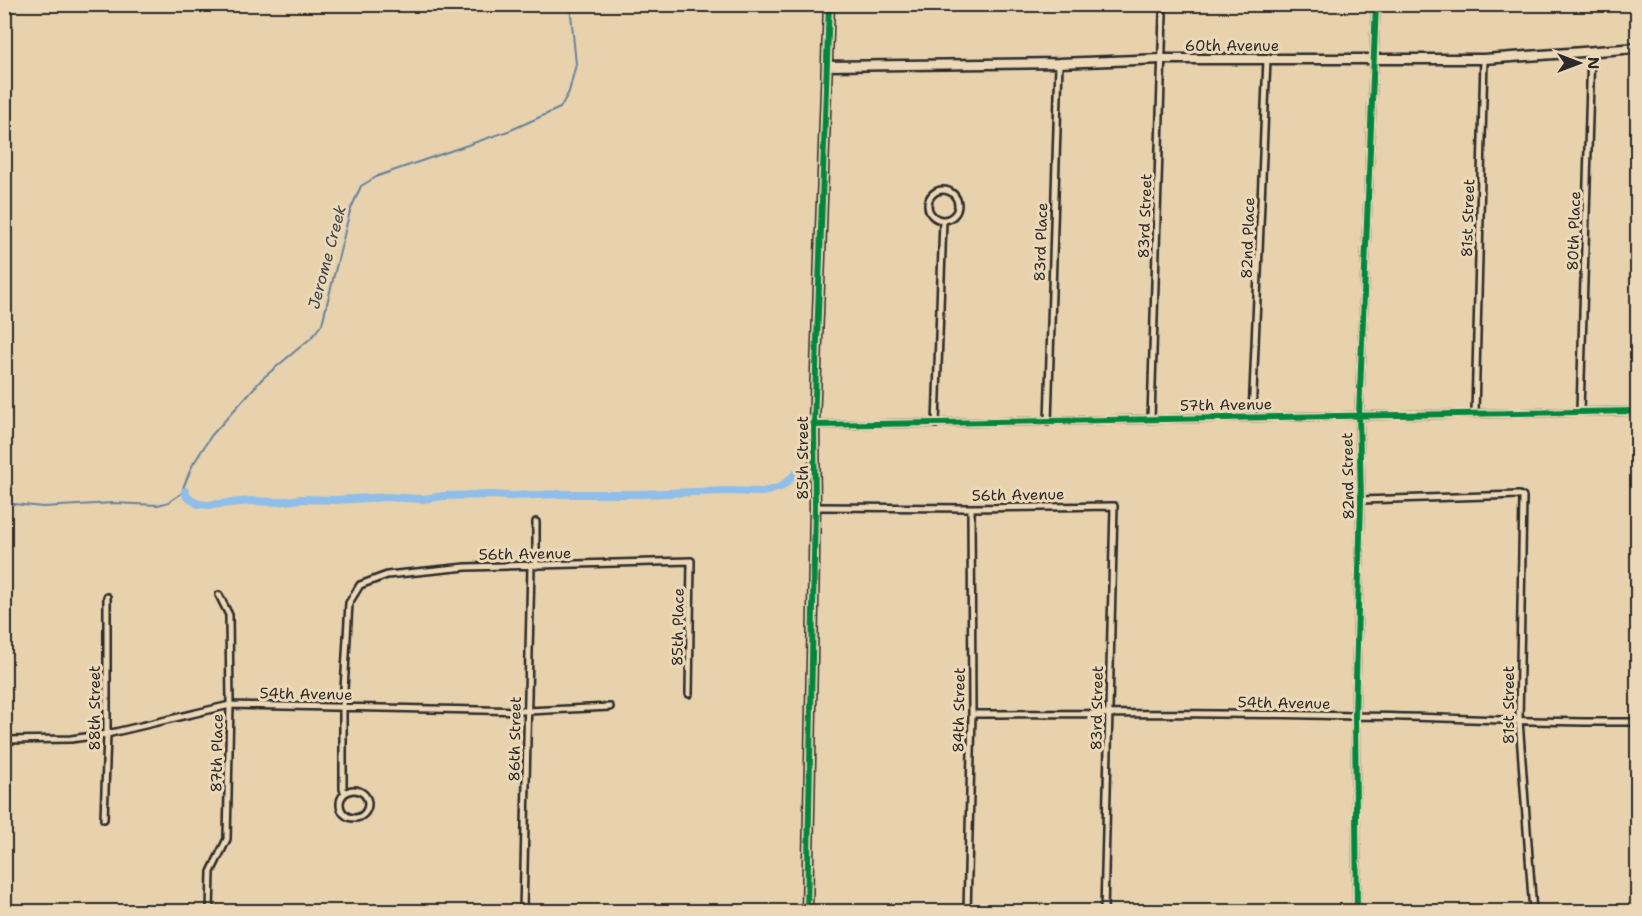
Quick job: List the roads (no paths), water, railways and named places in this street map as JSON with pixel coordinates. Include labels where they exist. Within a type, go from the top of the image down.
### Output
[{"type":"street","name":"85th Street","points":[[807,912],[815,507],[814,425],[829,4]]},
{"type":"street","name":"82nd Street","points":[[1357,912],[1355,716],[1361,500],[1359,415],[1376,4]]},
{"type":"street","name":"83rd Street","points":[[1151,419],[1163,14]]},
{"type":"street","name":"60th Avenue","points":[[827,66],[1059,63],[1162,59],[1484,59],[1638,48]]},
{"type":"street","name":"80th Place","points":[[1581,411],[1591,51]]},
{"type":"street","name":"81st Street","points":[[1475,413],[1484,59]]},
{"type":"street","name":"82nd Place","points":[[1252,417],[1267,60]]},
{"type":"street","name":"83rd Place","points":[[1048,422],[1059,63]]},
{"type":"street","points":[[942,190],[951,193],[958,205],[952,217],[943,220],[934,217],[928,208],[930,198],[942,190]]},
{"type":"street","points":[[936,424],[943,220]]},
{"type":"street","name":"57th Avenue","points":[[814,425],[1638,411]]},
{"type":"street","name":"81st Street","points":[[1361,500],[1519,495],[1523,497],[1519,720],[1533,912]]},
{"type":"street","name":"83rd Street","points":[[1104,912],[1114,506]]},
{"type":"street","name":"56th Avenue","points":[[815,507],[1114,506]]},
{"type":"street","name":"84th Street","points":[[967,912],[972,714],[971,508]]},
{"type":"street","name":"86th Street","points":[[523,912],[536,522]]},
{"type":"street","name":"56th Avenue","points":[[343,707],[349,603],[360,585],[387,575],[466,567],[691,561]]},
{"type":"street","name":"85th Place","points":[[689,694],[691,561]]},
{"type":"street","name":"87th Place","points":[[210,912],[211,872],[227,839],[230,705],[229,615],[219,595]]},
{"type":"street","name":"88th Street","points":[[104,819],[107,734],[107,597]]},
{"type":"street","name":"54th Avenue","points":[[4,740],[71,739],[107,734],[230,705],[528,711],[610,707]]},
{"type":"street","points":[[343,707],[343,789],[345,793],[341,801],[342,810],[353,818],[362,815],[367,808],[365,795],[358,790],[345,793]]},
{"type":"street","name":"54th Avenue","points":[[972,714],[1108,713],[1632,722]]},
{"type":"waterway","name":"Jerome Creek","points":[[4,503],[43,507],[113,503],[158,505],[169,502],[185,491],[183,488],[192,466],[211,436],[263,378],[311,338],[322,324],[350,211],[361,186],[378,176],[511,130],[560,108],[569,92],[576,64],[570,4]]},
{"type":"waterway","points":[[185,491],[187,497],[198,504],[209,505],[251,501],[386,497],[423,499],[492,495],[763,492],[781,487],[798,472]]}]
